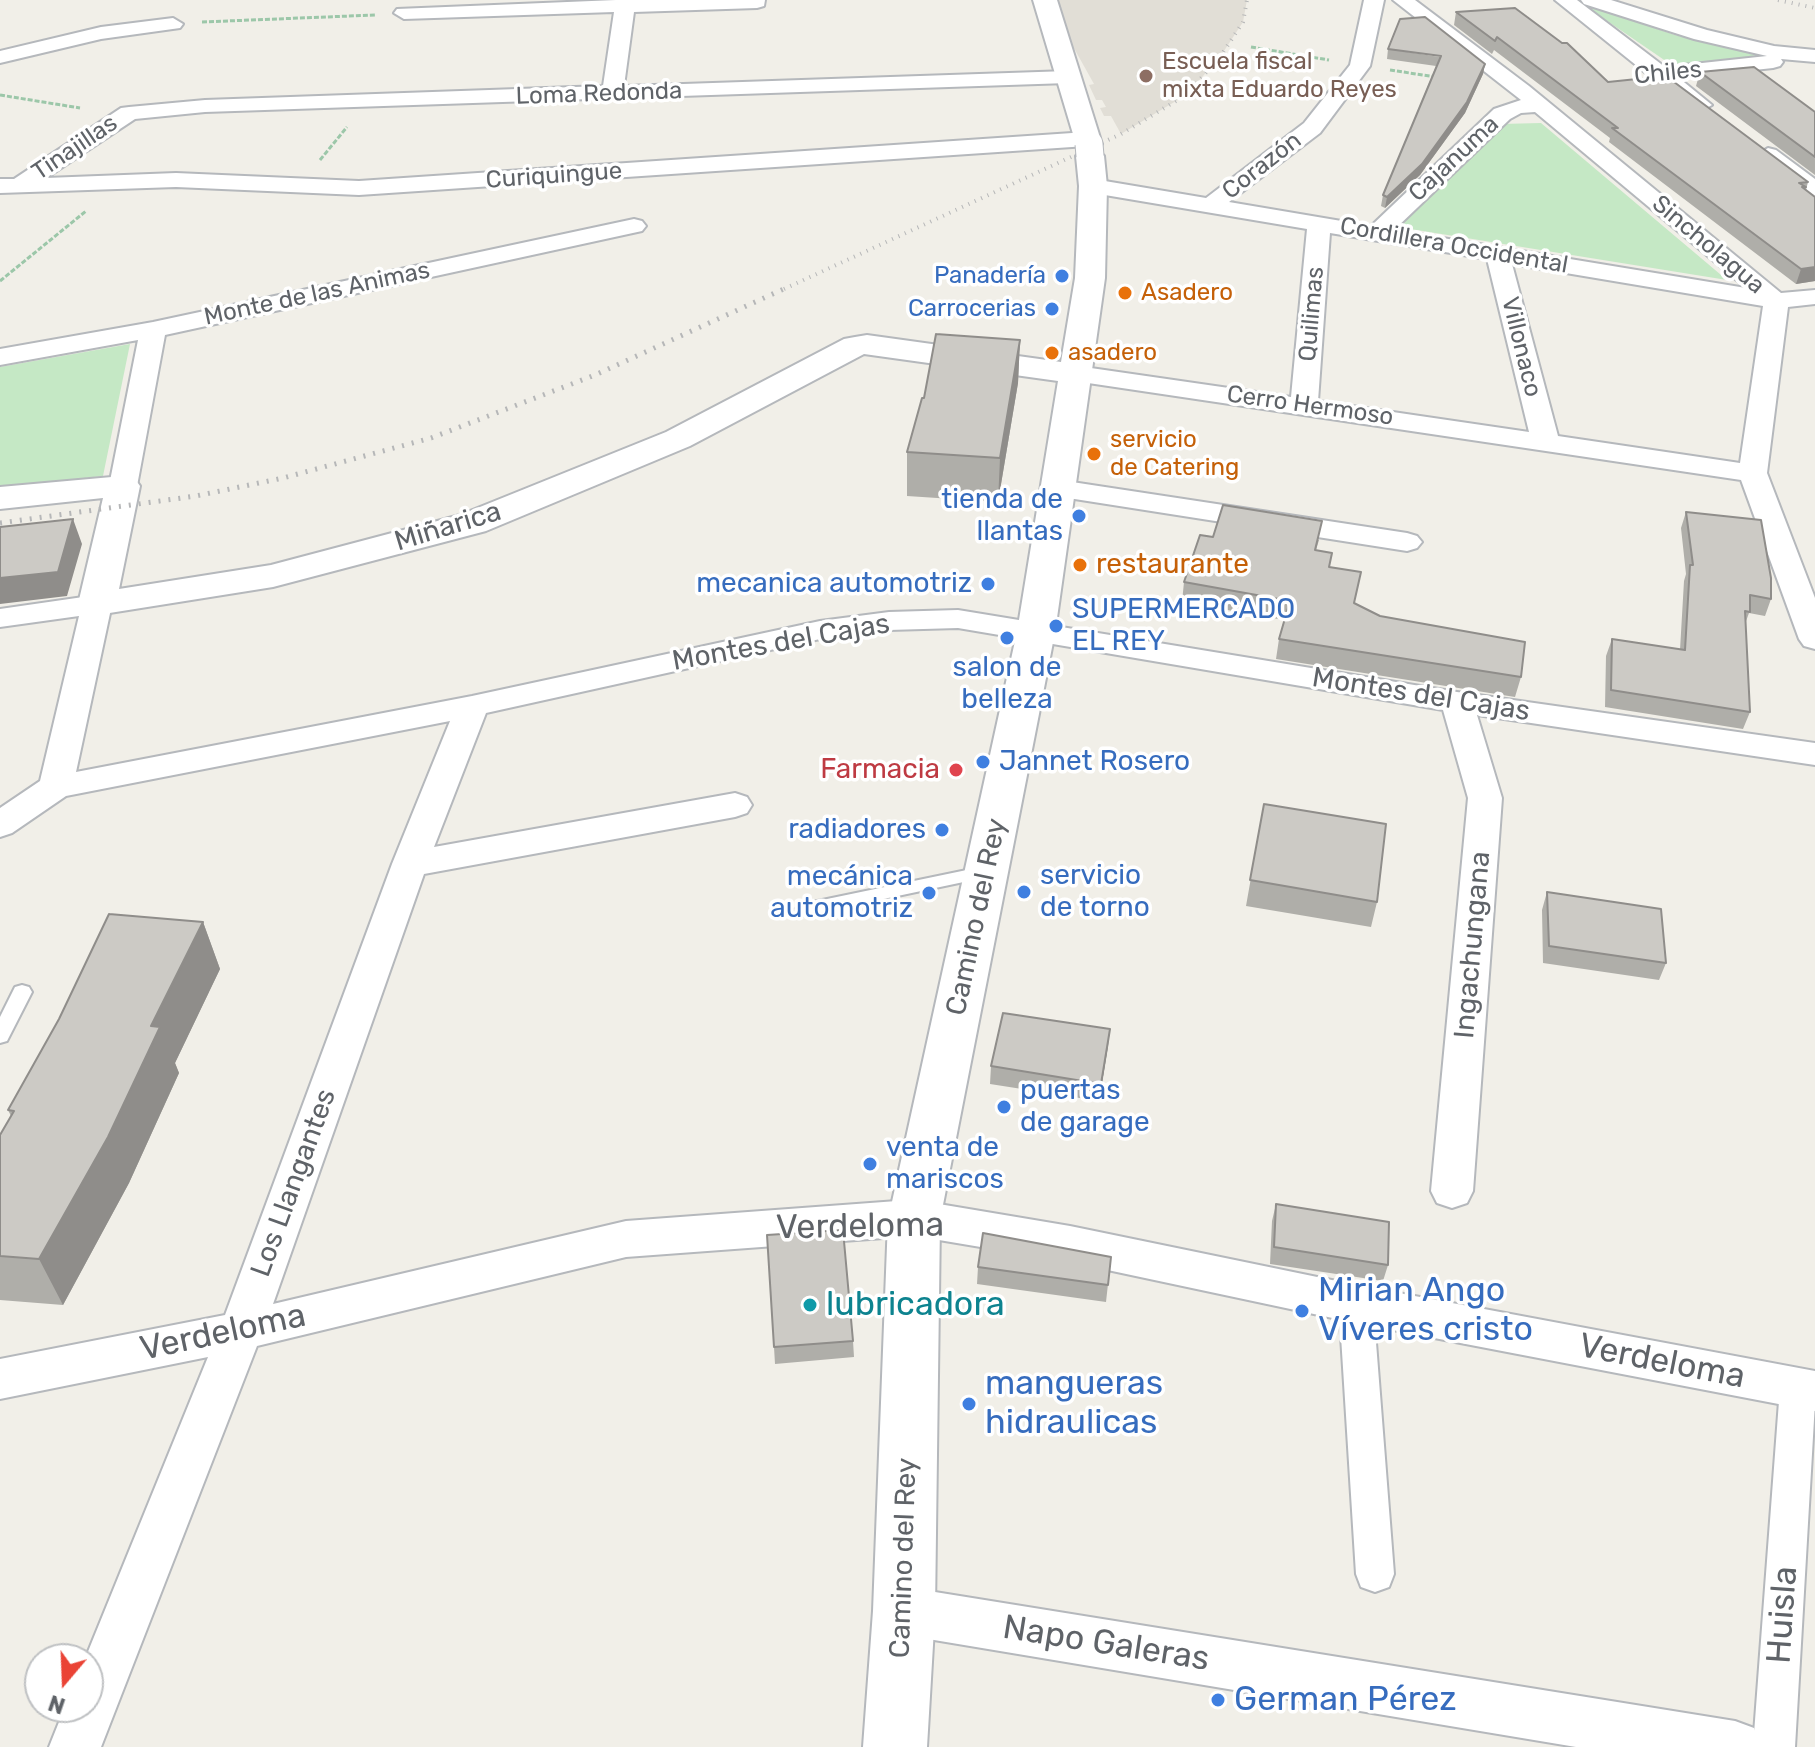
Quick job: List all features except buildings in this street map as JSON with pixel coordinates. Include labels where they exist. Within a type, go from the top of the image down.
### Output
[{"type":"street","name":"Camino del Rey","points":[[895,1747],[904,1611],[914,1220],[1036,632],[1090,278],[1090,156],[1045,0]]},
{"type":"street","name":"Corazón","points":[[1211,205],[1312,128],[1360,66],[1374,0]]},
{"type":"street","name":"Sincholagua","points":[[1403,0],[1540,105],[1776,301],[1753,473],[1812,626]]},
{"type":"street","points":[[1565,0],[1719,119]]},
{"type":"street","points":[[1591,0],[1664,25],[1726,41],[1815,57]]},
{"type":"street","points":[[404,13],[626,3],[757,2]]},
{"type":"street","points":[[612,93],[626,3]]},
{"type":"street","points":[[0,57],[101,33],[173,24]]},
{"type":"street","name":"Chiles","points":[[1659,74],[1815,57]]},
{"type":"street","name":"Loma Redonda","points":[[129,113],[205,106],[1068,77]]},
{"type":"street","name":"Cajanuma","points":[[1377,233],[1502,114],[1516,107],[1540,105]]},
{"type":"street","name":"Tinajillas","points":[[11,185],[129,113]]},
{"type":"street","points":[[1755,145],[1815,190]]},
{"type":"street","name":"Cordillera Occidental","points":[[1090,156],[1211,205],[1776,301],[1815,297]]},
{"type":"street","name":"Curiquingue","points":[[11,185],[125,180],[359,188],[1090,156]]},
{"type":"street","name":"Quilimas","points":[[1304,405],[1319,223]]},
{"type":"street","name":"Monte de las Animas","points":[[0,357],[153,330],[634,226]]},
{"type":"street","name":"Villonaco","points":[[1497,253],[1545,440]]},
{"type":"street","points":[[56,787],[123,486],[153,330]]},
{"type":"street","name":"Cerro Hermoso","points":[[867,344],[1545,440],[1753,473]]},
{"type":"street","name":"Miñarica","points":[[0,618],[273,576],[473,523],[678,439],[855,346],[867,344]]},
{"type":"street","points":[[0,498],[123,486]]},
{"type":"street","points":[[1059,489],[1407,542]]},
{"type":"street","name":"Montes del Cajas","points":[[0,825],[56,787],[472,706],[820,630],[889,621],[958,619],[1457,702],[1815,754]]},
{"type":"street","name":"Ingachungana","points":[[1452,1191],[1485,798],[1457,702]]},
{"type":"street","name":"Los Llangantes","points":[[75,1747],[241,1331],[410,864],[472,706]]},
{"type":"street","points":[[410,864],[735,805]]},
{"type":"street","name":"Verdeloma","points":[[0,1379],[241,1331],[626,1239],[852,1221],[914,1220],[1070,1244],[1356,1304],[1806,1390]]},
{"type":"street","points":[[1356,1304],[1375,1574]]},
{"type":"street","name":"Huisla","points":[[1774,1747],[1806,1390]]},
{"type":"street","name":"Napo Galeras","points":[[904,1611],[1735,1747]]},
{"type":"lane","points":[[803,910],[986,872]]},
{"type":"lane","points":[[0,1036],[22,992]]},
{"type":"path","points":[[173,24],[404,13]]},
{"type":"path","points":[[0,95],[109,113],[129,113]]},
{"type":"path","points":[[315,166],[368,101]]},
{"type":"path","points":[[0,281],[125,180]]},
{"type":"shaded area","name":"Escuela fiscal mixta Eduardo Reyes","points":[[1047,0],[1247,0],[1243,22],[1220,57],[1186,95],[1121,134],[1111,116],[1104,116],[1100,108],[1106,107],[1102,100],[1096,100],[1089,85],[1094,84]]},
{"type":"green space","points":[[1581,3],[1675,35],[1760,56],[1673,66]]},
{"type":"green space","points":[[1541,123],[1727,280],[1398,227],[1501,124]]},
{"type":"green space","points":[[130,344],[103,476],[0,488],[0,367]]},
{"type":"railway","points":[[784,289],[1121,134],[1186,95],[1220,57],[1243,22],[1247,0]]},
{"type":"railway","points":[[1778,0],[1815,8]]},
{"type":"railway","points":[[0,523],[196,496],[283,478],[431,438],[595,375],[788,287]]},
{"type":"place","name":"Escuela fiscal mixta Eduardo Reyes","points":[[1146,76]]},
{"type":"place","name":"Panadería","points":[[1062,276]]},
{"type":"place","name":"Asadero","points":[[1125,293]]},
{"type":"place","name":"Carrocerias","points":[[1052,309]]},
{"type":"place","name":"asadero","points":[[1052,353]]},
{"type":"place","name":"servicio de Catering","points":[[1094,454]]},
{"type":"place","name":"tienda de llantas","points":[[1079,516]]},
{"type":"place","name":"restaurante","points":[[1080,565]]},
{"type":"place","name":"mecanica automotriz","points":[[988,584]]},
{"type":"place","name":"SUPERMERCADO EL REY","points":[[1056,626]]},
{"type":"place","name":"salon de belleza","points":[[1007,638]]},
{"type":"place","name":"Jannet Rosero","points":[[983,762]]},
{"type":"place","name":"Farmacia","points":[[956,770]]},
{"type":"place","name":"radiadores","points":[[942,830]]},
{"type":"place","name":"servicio de torno","points":[[1024,892]]},
{"type":"place","name":"mecánica automotriz","points":[[929,893]]},
{"type":"place","name":"puertas de garage","points":[[1004,1107]]},
{"type":"place","name":"venta de mariscos","points":[[870,1164]]},
{"type":"place","name":"lubricadora","points":[[810,1305]]},
{"type":"place","name":"Mirian Ango Víveres cristo","points":[[1302,1311]]},
{"type":"place","name":"mangueras hidraulicas","points":[[969,1404]]},
{"type":"place","name":"German Pérez","points":[[1218,1700]]}]
